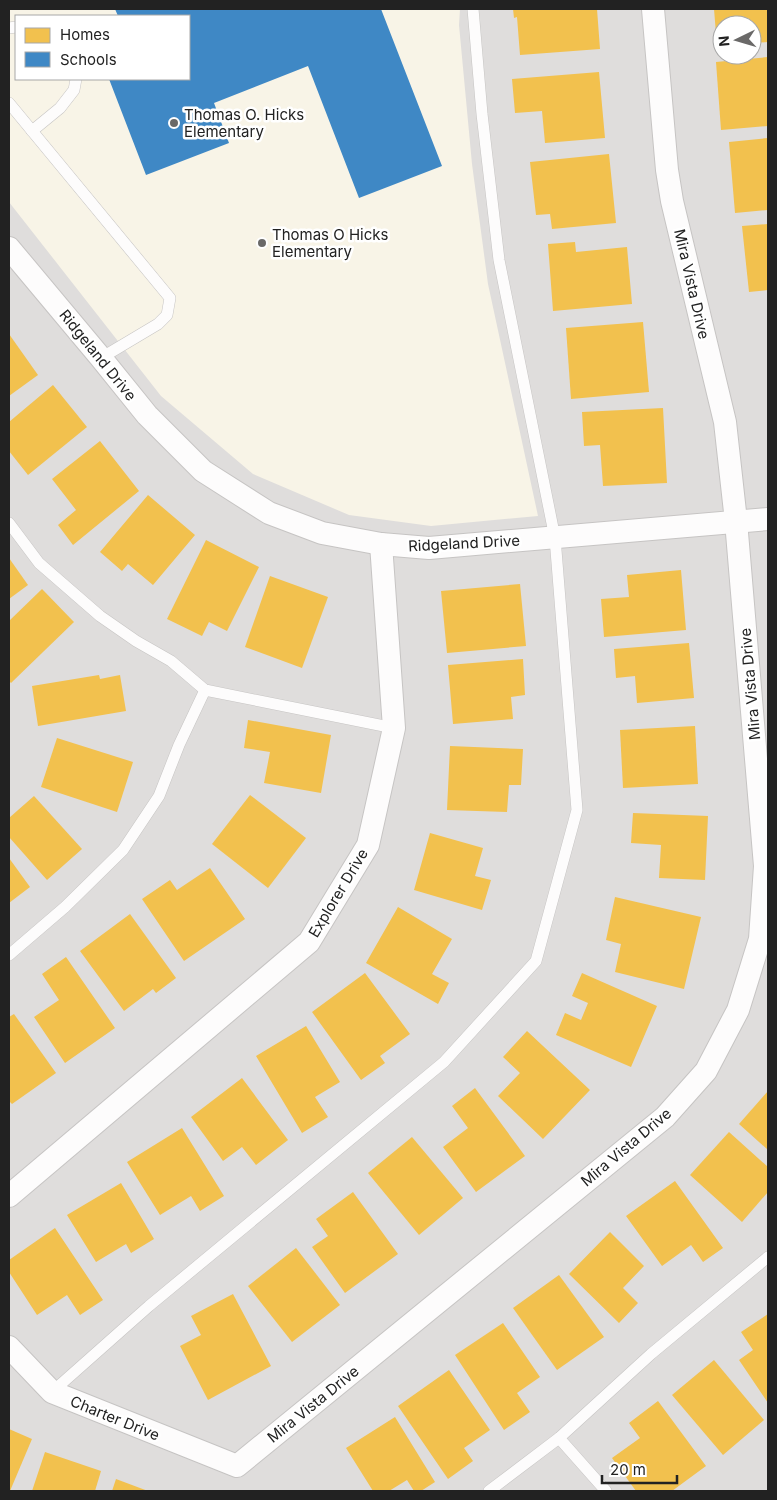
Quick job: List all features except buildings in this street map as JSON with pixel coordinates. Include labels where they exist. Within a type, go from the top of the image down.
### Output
[{"type":"street","name":"Mira Vista Drive","points":[[237,1466],[665,1117],[706,1071],[738,1010],[760,939],[765,866],[736,521],[725,422],[668,178],[654,9]]},
{"type":"street","name":"Ridgeland Drive","points":[[9,248],[147,415],[203,471],[269,514],[322,533],[381,544],[429,548],[768,519]]},
{"type":"street","name":"Explorer Drive","points":[[9,1196],[309,942],[368,845],[394,728],[381,544]]},
{"type":"street","name":"Charter Drive","points":[[12,1356],[52,1392],[237,1466]]},
{"type":"lane","points":[[52,1392],[149,1306],[444,1062],[536,961],[577,810],[555,538],[500,260],[482,114],[473,9]]},
{"type":"lane","points":[[32,131],[60,108],[74,90],[76,80]]},
{"type":"lane","points":[[9,104],[170,298],[167,316],[158,324],[101,358]]},
{"type":"lane","points":[[9,522],[40,563],[100,616],[136,641],[171,661],[205,690],[394,728]]},
{"type":"lane","points":[[9,955],[65,907],[123,850],[159,796],[179,745],[205,690]]},
{"type":"lane","points":[[489,1491],[559,1438],[651,1354],[768,1258]]},
{"type":"lane","points":[[559,1438],[606,1491]]},
{"type":"shaded area","points":[[9,9],[768,9],[768,1491],[9,1491]]},
{"type":"shaded area","name":"Thomas O Hicks Elementary","points":[[9,9],[460,9],[459,25],[472,164],[488,284],[538,516],[431,526],[349,515],[253,474],[161,396],[9,202]]},
{"type":"place","name":"Thomas O. Hicks Elementary","points":[[174,123]]},
{"type":"place","name":"Thomas O Hicks Elementary","points":[[262,243]]}]
